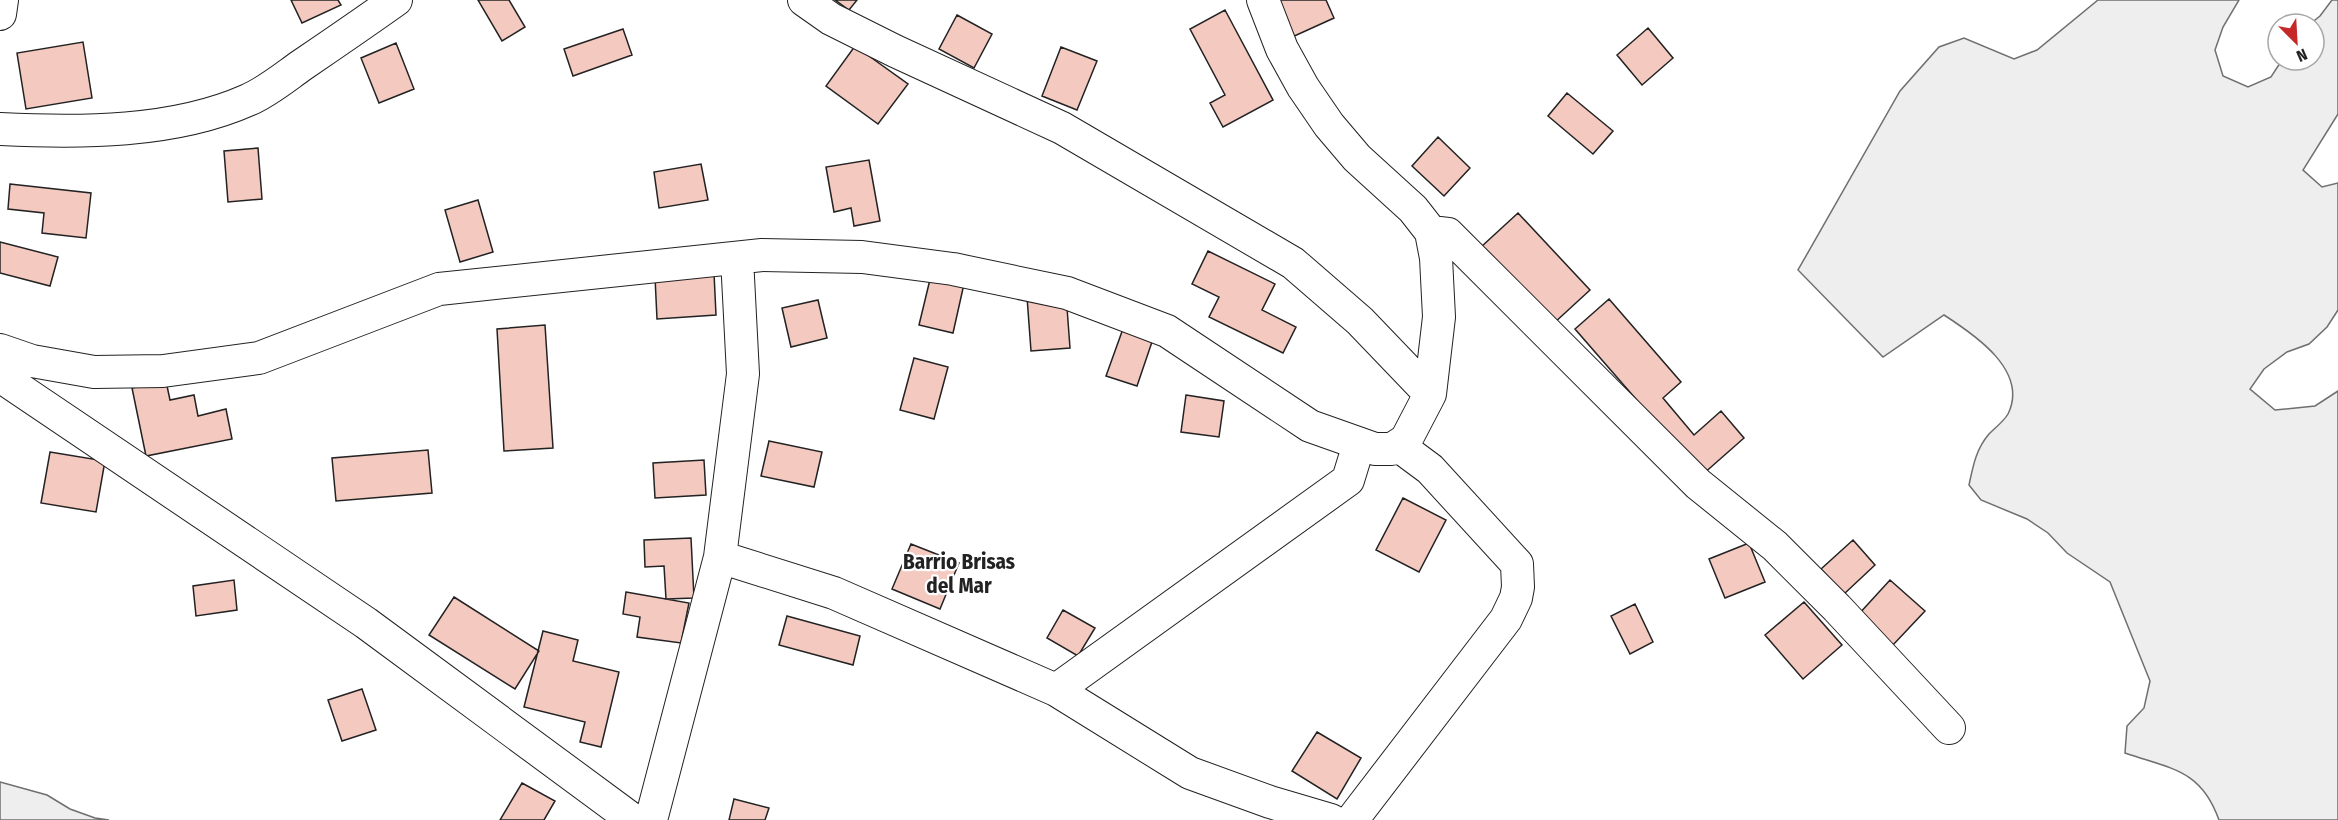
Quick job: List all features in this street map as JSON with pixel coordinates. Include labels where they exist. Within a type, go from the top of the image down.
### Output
[{"type":"street","points":[[0,14],[2,0]]},
{"type":"street","points":[[0,129],[46,132],[165,125],[220,111],[250,99],[276,83],[396,0]]},
{"type":"street","points":[[804,0],[831,19],[1062,129],[1293,263],[1360,321],[1430,394]]},
{"type":"street","points":[[0,350],[32,361],[94,372],[163,371],[259,358],[439,289],[762,255],[862,257],[953,268],[1067,293],[1167,331],[1310,426],[1376,449],[1392,449],[1406,440],[1430,394],[1439,317],[1436,258],[1431,232],[1413,209],[1357,158],[1329,125],[1303,87],[1282,49],[1263,0]]},
{"type":"street","points":[[1431,232],[1448,234],[1698,484],[1775,546],[1838,608],[1949,728]]},
{"type":"street","points":[[651,820],[720,556],[743,374],[737,258]]},
{"type":"street","points":[[0,376],[366,623],[633,820]]},
{"type":"street","points":[[1056,690],[1348,480],[1359,444]]},
{"type":"street","points":[[1352,820],[1506,619],[1512,609],[1518,587],[1517,564],[1430,469],[1399,446]]},
{"type":"street","points":[[720,556],[834,593],[1056,690],[1190,773],[1270,802],[1331,820]]},
{"type":"shaded area","points":[[2098,0],[2239,0],[2223,27],[2215,50],[2223,76],[2248,87],[2271,77],[2274,72],[2326,72],[2326,12],[2323,12],[2332,0],[2338,0],[2338,114],[2303,170],[2322,187],[2338,183],[2338,310],[2327,327],[2309,344],[2287,352],[2264,369],[2250,389],[2275,410],[2315,406],[2338,391],[2338,820],[2219,820],[2212,803],[2203,790],[2182,773],[2125,753],[2127,726],[2144,708],[2150,681],[2110,582],[2067,553],[2048,533],[2027,519],[1981,500],[1969,485],[1981,446],[2008,414],[2013,398],[2011,383],[2005,369],[1996,356],[1983,344],[1944,315],[1883,357],[1798,270],[1900,91],[1939,47],[1964,38],[2014,59],[2037,50]]},
{"type":"shaded area","points":[[0,782],[47,795],[70,809],[95,818],[109,820],[0,820]]},
{"type":"building","points":[[291,0],[338,0],[341,5],[302,23]]},
{"type":"building","points":[[478,0],[509,0],[525,27],[502,41]]},
{"type":"building","points":[[835,0],[857,0],[849,10]]},
{"type":"building","points":[[1273,0],[1326,0],[1334,18],[1290,38]]},
{"type":"building","points":[[1225,10],[1273,100],[1223,127],[1210,103],[1225,95],[1190,29]]},
{"type":"building","points":[[957,15],[992,34],[974,68],[939,49]]},
{"type":"building","points":[[1648,28],[1673,58],[1642,85],[1617,55]]},
{"type":"building","points":[[623,29],[632,55],[573,76],[564,49]]},
{"type":"building","points":[[83,42],[92,98],[26,109],[17,53]]},
{"type":"building","points":[[396,43],[414,89],[379,103],[361,58]]},
{"type":"building","points":[[855,46],[908,84],[878,124],[826,86]]},
{"type":"building","points":[[1061,47],[1097,61],[1077,110],[1042,96]]},
{"type":"building","points":[[1567,93],[1613,131],[1593,154],[1548,116]]},
{"type":"building","points":[[1438,137],[1470,168],[1444,196],[1412,166]]},
{"type":"building","points":[[258,148],[262,199],[228,202],[224,151]]},
{"type":"building","points":[[869,160],[880,221],[854,226],[851,208],[834,212],[826,167]]},
{"type":"building","points":[[701,164],[708,200],[659,208],[654,172]]},
{"type":"building","points":[[10,184],[91,193],[86,238],[42,233],[44,213],[8,209]]},
{"type":"building","points":[[478,200],[493,252],[460,262],[445,210]]},
{"type":"building","points":[[1518,213],[1590,290],[1553,324],[1481,247]]},
{"type":"building","points":[[0,242],[58,257],[50,286],[0,273]]},
{"type":"building","points":[[1208,251],[1275,284],[1262,310],[1296,327],[1283,353],[1209,317],[1219,297],[1192,284]]},
{"type":"building","points":[[933,267],[966,275],[953,333],[919,325]]},
{"type":"building","points":[[714,273],[716,315],[657,319],[655,277]]},
{"type":"building","points":[[1066,294],[1070,348],[1031,351],[1027,297]]},
{"type":"building","points":[[1609,299],[1681,382],[1663,398],[1694,435],[1721,411],[1744,438],[1702,475],[1575,329]]},
{"type":"building","points":[[818,300],[827,338],[791,347],[782,308]]},
{"type":"building","points":[[545,325],[553,448],[504,451],[497,329]]},
{"type":"building","points":[[1124,326],[1154,336],[1137,386],[1106,376]]},
{"type":"building","points":[[914,358],[948,367],[934,419],[900,410]]},
{"type":"building","points":[[166,381],[170,400],[194,395],[198,416],[226,409],[232,439],[146,456],[132,388]]},
{"type":"building","points":[[1186,395],[1224,401],[1219,437],[1181,432]]},
{"type":"building","points":[[769,441],[822,452],[814,487],[761,476]]},
{"type":"building","points":[[428,450],[432,493],[336,501],[332,458]]},
{"type":"building","points":[[50,452],[105,461],[96,512],[41,503]]},
{"type":"building","points":[[704,460],[706,495],[655,498],[653,463]]},
{"type":"building","points":[[1403,498],[1446,520],[1419,572],[1376,550]]},
{"type":"building","points":[[691,538],[694,598],[666,599],[664,566],[645,567],[644,540]]},
{"type":"building","points":[[1853,540],[1875,565],[1844,594],[1821,569]]},
{"type":"building","points":[[1749,543],[1765,582],[1725,598],[1709,559]]},
{"type":"building","points":[[911,544],[959,563],[940,609],[892,589]]},
{"type":"building","points":[[234,580],[237,610],[196,616],[193,586]]},
{"type":"building","points":[[1890,580],[1925,611],[1892,646],[1858,615]]},
{"type":"building","points":[[626,592],[689,603],[681,643],[637,637],[640,617],[623,614]]},
{"type":"building","points":[[454,597],[539,651],[515,689],[429,635]]},
{"type":"building","points":[[1804,602],[1842,645],[1803,679],[1765,635]]},
{"type":"building","points":[[1635,604],[1653,642],[1630,654],[1611,616]]},
{"type":"building","points":[[1063,610],[1095,628],[1078,656],[1047,638]]},
{"type":"building","points":[[787,616],[860,636],[853,665],[779,645]]},
{"type":"building","points":[[543,631],[578,640],[573,661],[619,672],[601,747],[580,742],[585,722],[524,707]]},
{"type":"building","points":[[362,689],[376,730],[342,741],[328,700]]},
{"type":"building","points":[[1317,732],[1361,758],[1337,799],[1292,771]]},
{"type":"building","points":[[522,783],[555,801],[544,820],[500,820]]},
{"type":"building","points":[[734,799],[769,808],[765,820],[729,820]]},
{"type":"district","name":"Barrio Brisas del Mar","points":[[959,574]]}]
